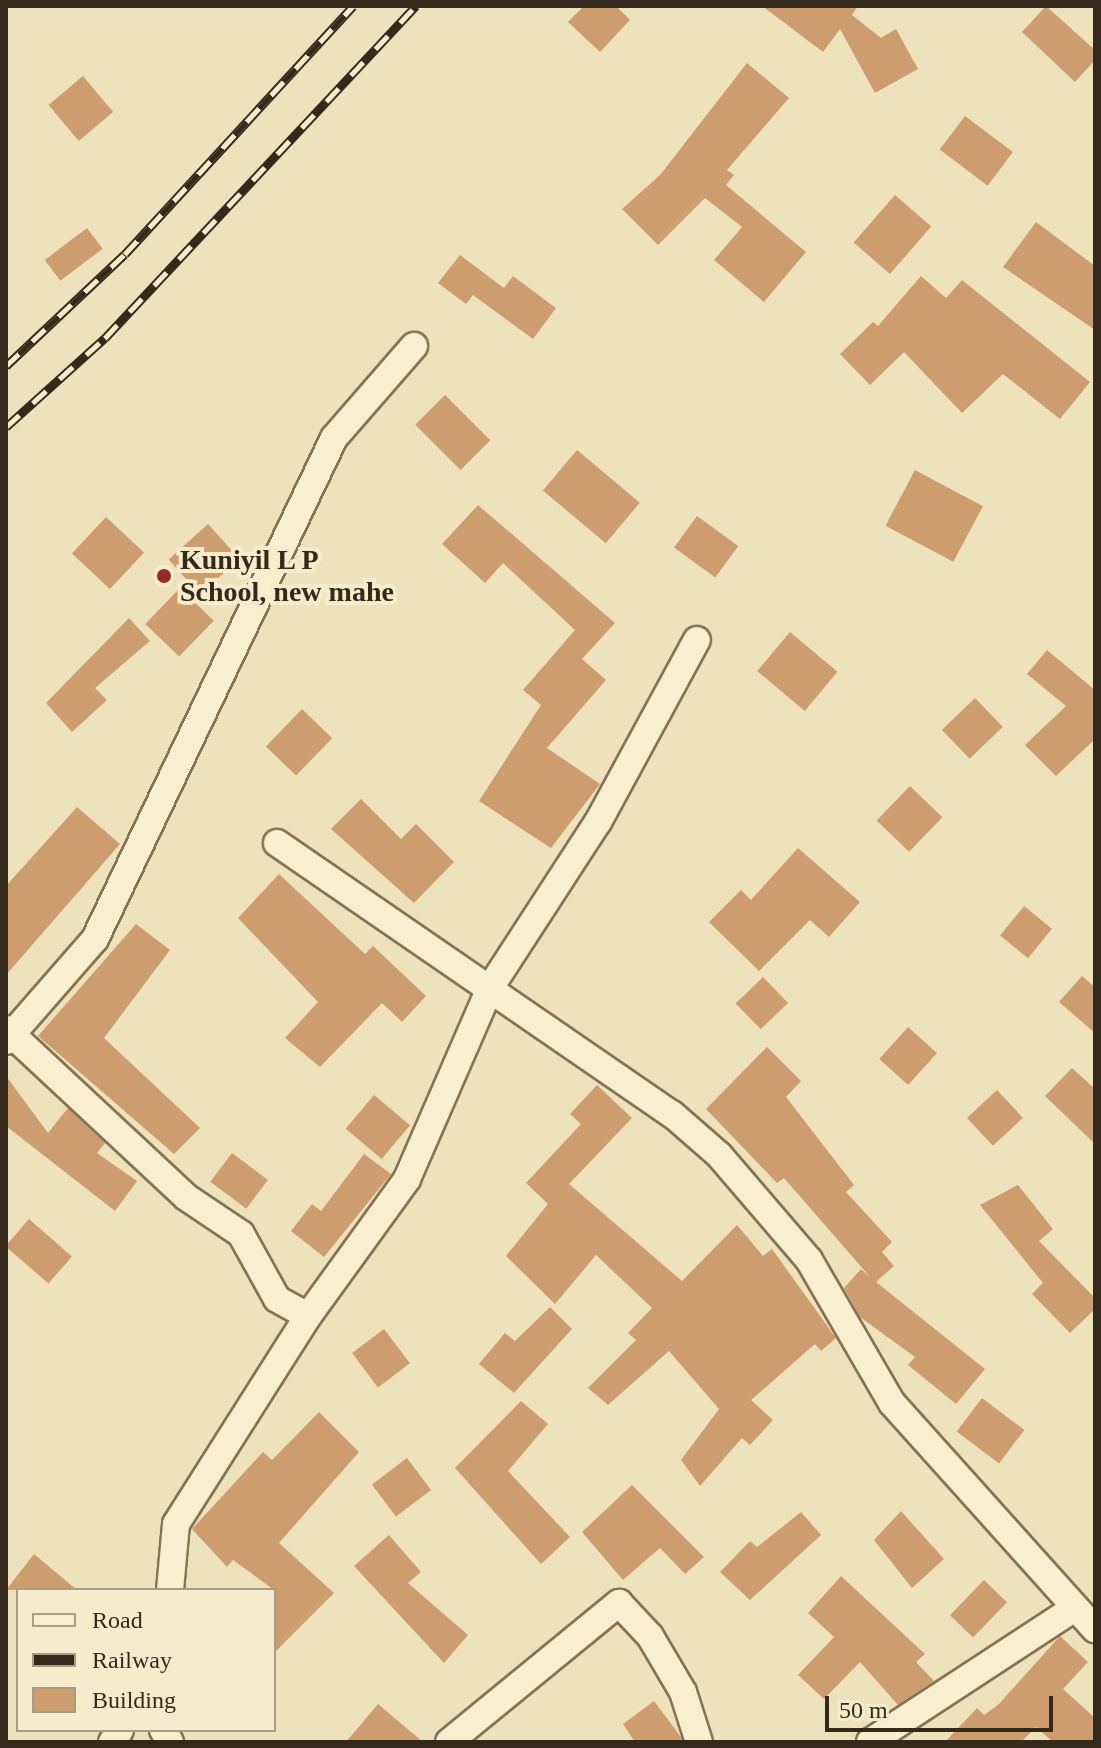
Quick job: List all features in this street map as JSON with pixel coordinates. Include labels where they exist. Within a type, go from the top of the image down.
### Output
[{"type":"street","points":[[308,1316],[277,1299],[241,1234],[186,1197],[8,1035],[95,939],[334,438],[414,346]]},
{"type":"street","points":[[170,1588],[176,1524],[308,1316],[407,1179],[490,988],[598,822],[697,640]]},
{"type":"street","points":[[277,843],[672,1114],[772,1212],[892,1403],[1073,1609],[1095,1629]]},
{"type":"street","points":[[449,1742],[619,1603],[663,1658],[699,1742]]},
{"type":"street","points":[[870,1742],[1073,1609]]},
{"type":"building","points":[[584,6],[616,6],[630,20],[600,52],[568,22]]},
{"type":"building","points":[[762,6],[858,6],[852,15],[881,38],[896,29],[918,69],[875,93],[840,29],[823,52]]},
{"type":"building","points":[[1046,6],[1095,50],[1095,60],[1075,82],[1022,32]]},
{"type":"building","points":[[747,63],[789,98],[727,170],[734,175],[726,185],[806,252],[764,302],[714,260],[742,227],[705,198],[658,245],[622,209],[660,175]]},
{"type":"building","points":[[83,76],[113,112],[79,141],[49,105]]},
{"type":"building","points":[[965,116],[1013,152],[988,186],[940,150]]},
{"type":"building","points":[[895,195],[931,226],[890,274],[854,243]]},
{"type":"building","points":[[1036,222],[1095,266],[1095,330],[1003,267]]},
{"type":"building","points":[[87,228],[103,249],[60,281],[45,260]]},
{"type":"building","points":[[460,255],[504,288],[513,276],[556,308],[533,339],[473,295],[466,304],[438,283]]},
{"type":"building","points":[[921,276],[946,298],[962,280],[1090,382],[1060,419],[1003,374],[962,413],[904,352],[870,385],[840,354],[873,322],[878,326]]},
{"type":"building","points":[[445,395],[490,440],[461,470],[415,425]]},
{"type":"building","points":[[577,450],[640,503],[606,543],[543,491]]},
{"type":"building","points":[[915,470],[983,506],[953,562],[885,526]]},
{"type":"building","points":[[478,505],[615,623],[582,659],[606,680],[547,748],[600,784],[551,848],[479,801],[541,705],[523,690],[575,630],[503,563],[485,583],[442,544]]},
{"type":"building","points":[[697,516],[738,546],[715,578],[674,548]]},
{"type":"building","points":[[106,517],[144,552],[110,589],[72,554]]},
{"type":"building","points":[[208,524],[239,559],[200,594],[169,559]]},
{"type":"building","points":[[180,588],[214,621],[179,657],[145,624]]},
{"type":"building","points":[[129,618],[150,641],[95,688],[107,700],[72,732],[46,703]]},
{"type":"building","points":[[790,632],[837,672],[805,711],[757,671]]},
{"type":"building","points":[[1047,650],[1095,690],[1095,739],[1056,776],[1025,745],[1066,706],[1027,674]]},
{"type":"building","points":[[975,698],[1003,727],[970,759],[942,730]]},
{"type":"building","points":[[302,709],[332,738],[296,776],[266,746]]},
{"type":"building","points":[[910,786],[942,817],[909,852],[877,821]]},
{"type":"building","points":[[361,799],[401,839],[416,824],[454,862],[414,903],[331,829]]},
{"type":"building","points":[[77,807],[120,844],[6,975],[6,886]]},
{"type":"building","points":[[798,848],[860,902],[829,937],[810,920],[759,971],[709,922],[741,890],[751,900]]},
{"type":"building","points":[[279,874],[365,954],[373,946],[426,996],[402,1022],[382,1003],[320,1067],[285,1038],[318,1002],[238,918]]},
{"type":"building","points":[[1024,906],[1052,929],[1028,958],[1000,936]]},
{"type":"building","points":[[136,924],[170,950],[104,1038],[200,1128],[174,1154],[38,1036]]},
{"type":"building","points":[[1082,976],[1095,987],[1095,1033],[1059,1002]]},
{"type":"building","points":[[763,977],[788,1003],[761,1029],[736,1003]]},
{"type":"building","points":[[908,1027],[937,1053],[908,1085],[879,1059]]},
{"type":"building","points":[[767,1047],[801,1081],[786,1097],[854,1185],[846,1192],[892,1242],[882,1252],[894,1266],[876,1282],[985,1369],[956,1404],[908,1365],[915,1357],[860,1317],[844,1288],[861,1269],[870,1277],[784,1178],[777,1183],[706,1109]]},
{"type":"building","points":[[1072,1068],[1095,1089],[1095,1144],[1045,1096]]},
{"type":"building","points":[[6,1076],[48,1133],[68,1108],[105,1143],[97,1153],[137,1181],[115,1211],[6,1126]]},
{"type":"building","points":[[597,1085],[632,1118],[569,1184],[682,1281],[737,1225],[763,1256],[772,1249],[836,1338],[821,1351],[815,1344],[751,1400],[773,1420],[750,1445],[742,1438],[700,1486],[681,1460],[719,1409],[669,1351],[608,1405],[588,1388],[636,1340],[628,1333],[652,1308],[596,1255],[555,1304],[506,1256],[548,1204],[526,1183],[581,1124],[570,1114]]},
{"type":"building","points":[[997,1090],[1023,1118],[993,1146],[967,1118]]},
{"type":"building","points":[[374,1095],[410,1125],[382,1159],[346,1129]]},
{"type":"building","points":[[232,1153],[268,1180],[246,1209],[210,1182]]},
{"type":"building","points":[[364,1154],[391,1174],[324,1257],[291,1231],[312,1204],[321,1211]]},
{"type":"building","points":[[1018,1185],[1053,1229],[1039,1241],[1095,1298],[1095,1309],[1070,1333],[1032,1294],[1043,1283],[980,1205]]},
{"type":"building","points":[[29,1219],[72,1256],[48,1284],[6,1247]]},
{"type":"building","points":[[550,1307],[572,1329],[514,1393],[479,1364],[505,1333],[515,1341]]},
{"type":"building","points":[[384,1329],[410,1363],[378,1387],[352,1353]]},
{"type":"building","points":[[982,1398],[1024,1430],[999,1463],[957,1432]]},
{"type":"building","points":[[521,1401],[548,1424],[508,1471],[570,1537],[541,1564],[455,1468]]},
{"type":"building","points":[[319,1412],[359,1452],[279,1543],[334,1593],[276,1651],[276,1588],[271,1588],[233,1560],[227,1567],[192,1529],[263,1452],[272,1460]]},
{"type":"building","points":[[407,1458],[431,1490],[396,1516],[372,1484]]},
{"type":"building","points":[[632,1485],[704,1557],[685,1574],[660,1548],[623,1580],[582,1532]]},
{"type":"building","points":[[901,1511],[944,1559],[912,1588],[874,1540]]},
{"type":"building","points":[[801,1512],[821,1535],[750,1600],[720,1572],[750,1541],[757,1547]]},
{"type":"building","points":[[389,1535],[421,1572],[408,1583],[468,1635],[444,1663],[354,1566]]},
{"type":"building","points":[[34,1554],[75,1588],[16,1588],[6,1590]]},
{"type":"building","points":[[841,1576],[925,1654],[916,1662],[934,1681],[898,1705],[860,1662],[824,1699],[798,1675],[834,1637],[808,1613]]},
{"type":"building","points":[[984,1580],[1007,1602],[973,1637],[950,1615]]},
{"type":"building","points":[[1060,1636],[1088,1662],[1063,1689],[1095,1718],[1095,1742],[1053,1742],[1036,1727],[1021,1742],[945,1742],[977,1708],[984,1715],[999,1704]]},
{"type":"building","points":[[654,1701],[682,1742],[635,1742],[623,1724]]},
{"type":"building","points":[[378,1704],[423,1742],[346,1742]]},
{"type":"railway","points":[[6,366],[125,254],[353,6]]},
{"type":"railway","points":[[6,427],[105,338],[416,6]]},
{"type":"place","name":"Kuniyil L P School, new mahe","points":[[164,576]]}]
